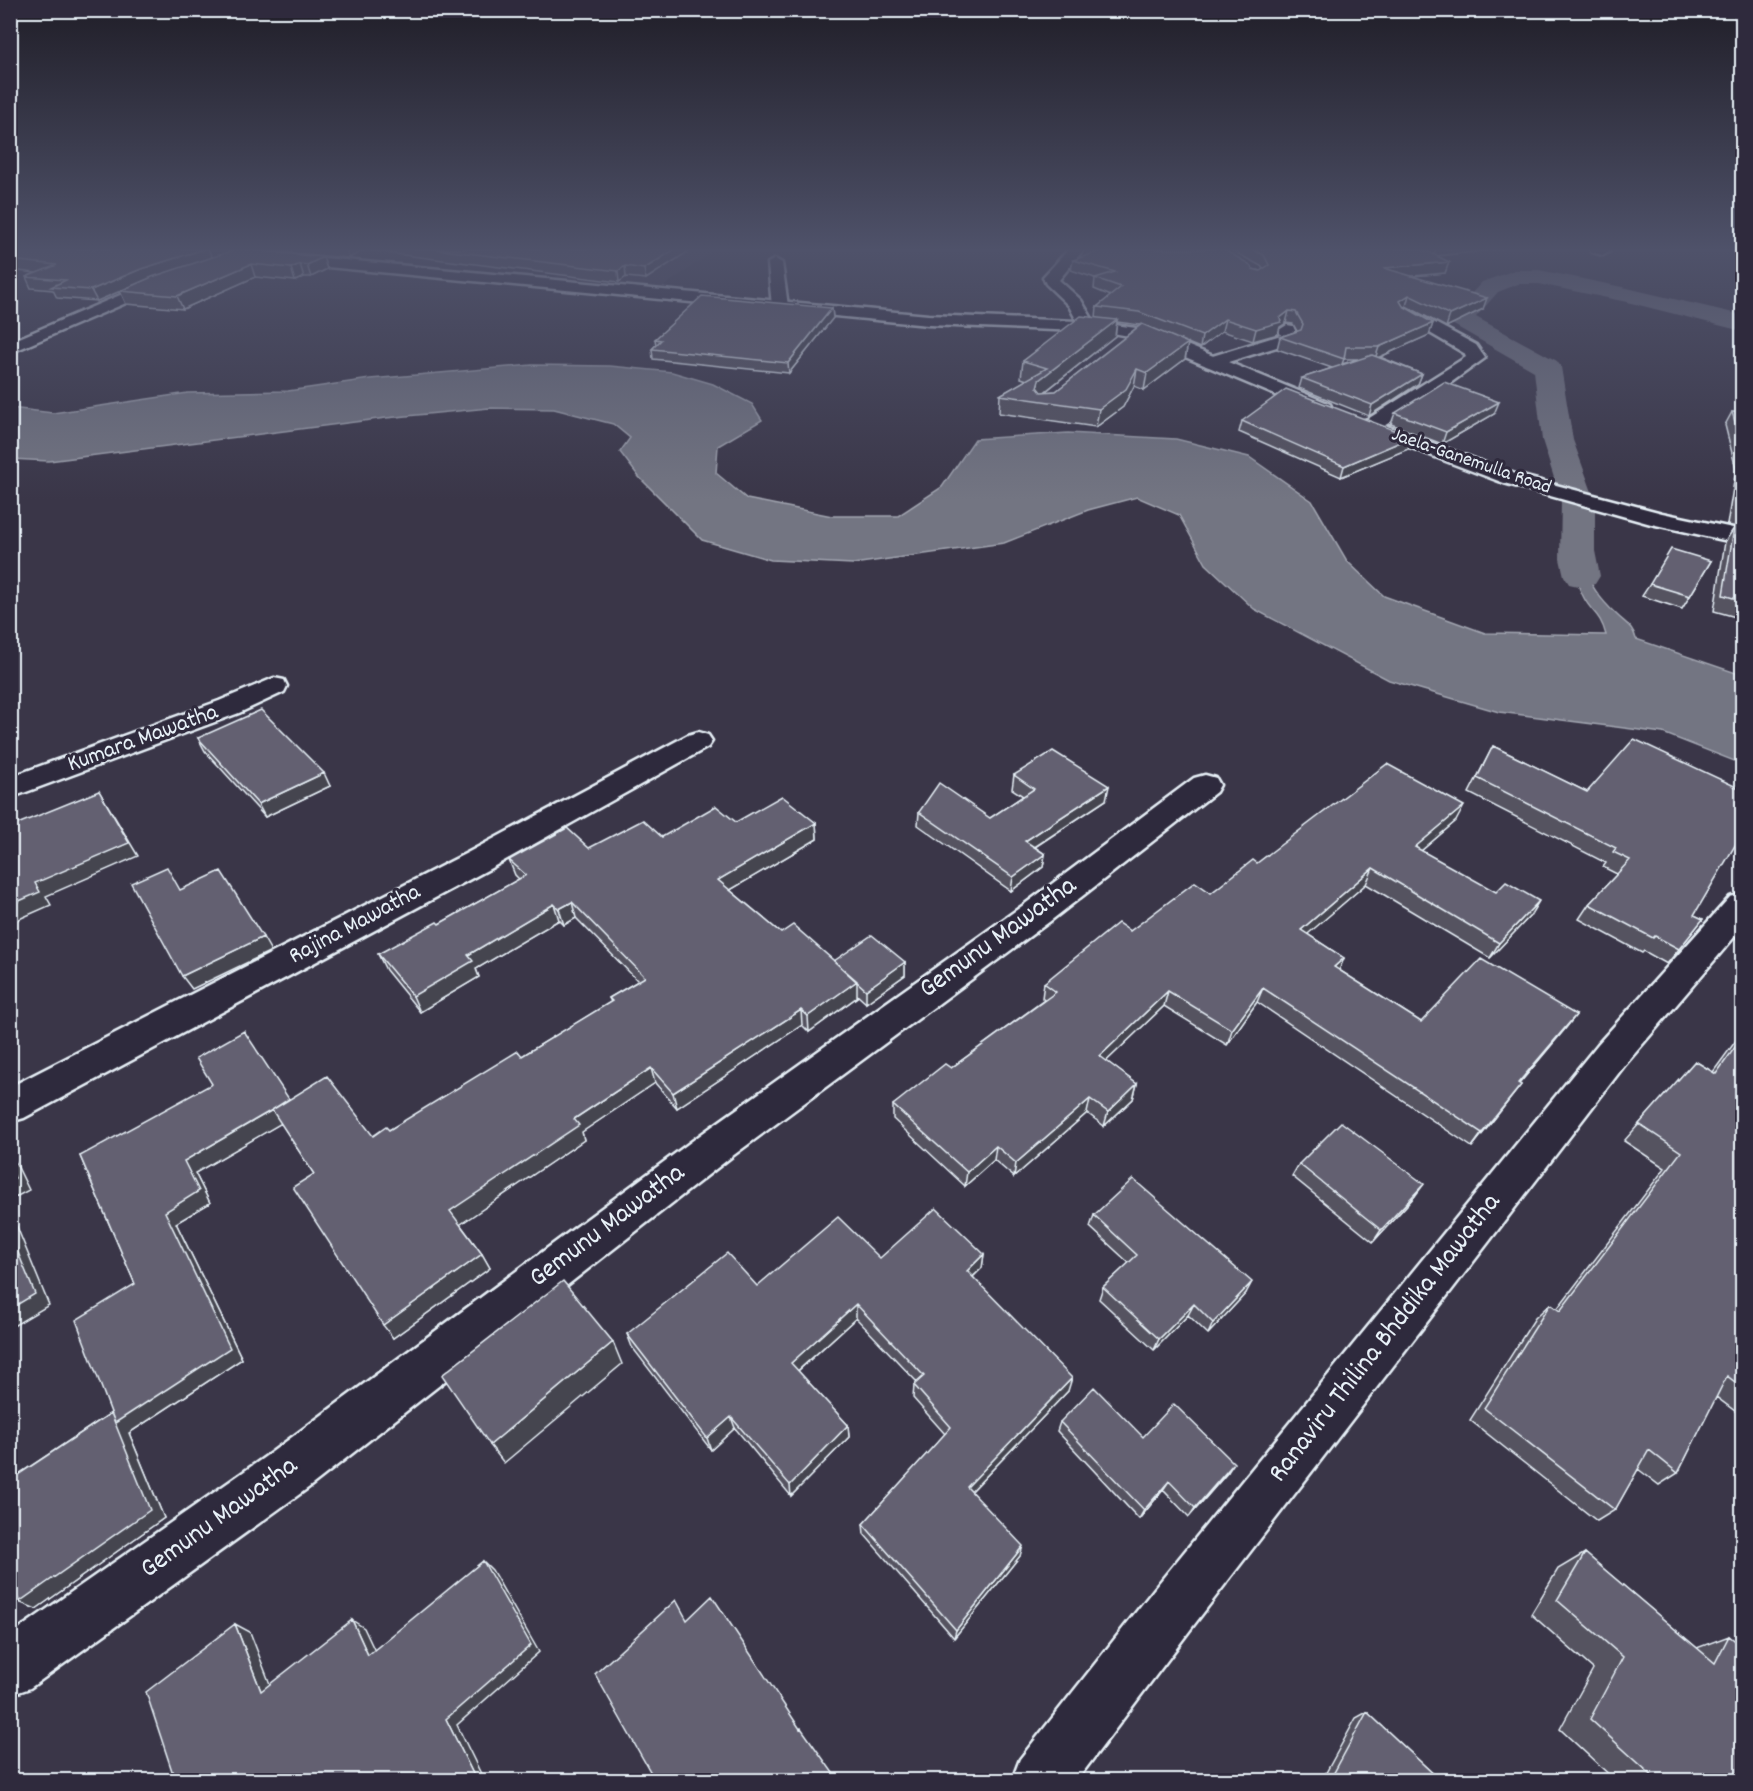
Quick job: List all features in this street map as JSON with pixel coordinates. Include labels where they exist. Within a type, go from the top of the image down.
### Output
[{"type":"street","points":[[10,348],[45,333]]},
{"type":"street","points":[[1118,346],[1134,333]]},
{"type":"street","name":"Jaela-Ganemulla Road","points":[[1140,333],[1343,416],[1511,479],[1593,502],[1743,537]]},
{"type":"street","points":[[1212,362],[1274,345],[1290,338],[1288,333]]},
{"type":"street","points":[[1370,426],[1417,398],[1476,358],[1470,349],[1441,333]]},
{"type":"street","name":"Kumara Mawatha","points":[[10,788],[229,707],[274,686]]},
{"type":"street","name":"Rajina Mawatha","points":[[10,1106],[480,860],[698,741]]},
{"type":"street","name":"Gemunu Mawatha","points":[[10,1668],[290,1470],[717,1144],[1037,913],[1205,785]]},
{"type":"street","name":"Ranaviru Thilina Bhddika Mawatha","points":[[1041,1780],[1174,1607],[1611,1055],[1743,906]]},
{"type":"water","points":[[532,365],[610,366],[672,372],[713,384],[752,404],[762,420],[718,446],[716,473],[747,499],[832,516],[898,516],[942,487],[975,439],[1068,433],[1176,439],[1249,457],[1312,501],[1347,561],[1384,596],[1485,633],[1606,635],[1601,622],[1583,596],[1573,563],[1571,505],[1587,508],[1582,540],[1584,566],[1595,591],[1631,628],[1636,639],[1742,675],[1742,764],[1663,733],[1499,712],[1389,680],[1254,609],[1206,564],[1179,515],[1137,497],[1088,510],[1004,543],[853,564],[771,560],[702,540],[639,477],[620,452],[630,438],[613,424],[554,409],[489,408],[386,418],[49,461],[11,459],[11,408],[53,413],[188,393],[288,391],[370,379]]},
{"type":"building","points":[[662,333],[812,333],[788,363],[652,349],[661,340],[655,339]]},
{"type":"building","points":[[1060,333],[1101,333],[1039,380],[1037,387],[1041,392],[1056,391],[1131,333],[1163,333],[1188,343],[1147,373],[1137,369],[1126,389],[1099,409],[1000,395],[1047,368],[1023,361]]},
{"type":"building","points":[[1193,333],[1207,333],[1202,336]]},
{"type":"building","points":[[1293,333],[1411,333],[1379,347],[1346,347],[1344,359],[1280,337]]},
{"type":"building","points":[[1372,355],[1422,374],[1372,405],[1302,378]]},
{"type":"building","points":[[1444,382],[1499,402],[1446,432],[1395,413]]},
{"type":"building","points":[[1286,389],[1412,437],[1344,466],[1242,421]]},
{"type":"building","points":[[1732,412],[1743,413],[1743,448]]},
{"type":"building","points":[[1743,468],[1743,511],[1736,510]]},
{"type":"building","points":[[1734,528],[1743,529],[1743,601],[1723,595]]},
{"type":"building","points":[[1671,549],[1711,561],[1690,596],[1650,584]]},
{"type":"building","points":[[261,710],[324,773],[258,804],[198,738]]},
{"type":"building","points":[[1634,739],[1743,790],[1743,832],[1694,915],[1703,919],[1679,949],[1589,904],[1630,860],[1613,852],[1616,848],[1477,778],[1493,746],[1587,792]]},
{"type":"building","points":[[1053,751],[1109,786],[1025,841],[1045,854],[1013,877],[919,812],[939,783],[990,818],[1034,789],[1014,775]]},
{"type":"building","points":[[1387,764],[1464,806],[1415,847],[1496,892],[1506,882],[1539,901],[1499,943],[1373,868],[1301,930],[1344,958],[1334,967],[1421,1022],[1481,959],[1576,1015],[1518,1083],[1521,1085],[1482,1133],[1263,988],[1232,1030],[1168,991],[1100,1056],[1137,1084],[1108,1112],[1090,1099],[1016,1163],[996,1146],[967,1172],[893,1105],[945,1064],[951,1068],[1056,992],[1044,983],[1118,923],[1130,931],[1195,882],[1211,893],[1253,860],[1257,863]]},
{"type":"building","points":[[99,791],[129,843],[35,883],[40,892],[10,905],[10,827]]},
{"type":"building","points":[[782,796],[816,823],[718,880],[781,933],[793,925],[857,981],[808,1016],[801,1010],[673,1093],[651,1068],[574,1119],[579,1125],[450,1211],[482,1254],[383,1325],[293,1187],[314,1174],[272,1110],[327,1076],[373,1136],[386,1127],[389,1130],[518,1051],[522,1056],[612,1001],[609,998],[645,977],[572,902],[559,909],[554,904],[468,955],[473,961],[413,996],[378,954],[437,922],[439,924],[526,875],[509,860],[567,828],[589,848],[643,820],[662,837],[716,806],[736,822]]},
{"type":"building","points":[[167,867],[180,890],[221,871],[263,937],[182,976],[131,883]]},
{"type":"building","points":[[872,935],[905,962],[866,990],[834,961]]},
{"type":"building","points":[[244,1031],[289,1099],[184,1161],[199,1191],[165,1212],[230,1348],[115,1423],[76,1320],[135,1284],[80,1156],[212,1084],[196,1058]]},
{"type":"building","points":[[1743,1036],[1743,1388],[1727,1376],[1678,1473],[1649,1450],[1615,1510],[1484,1408],[1550,1304],[1560,1311],[1681,1152],[1639,1124],[1695,1061],[1716,1074]]},
{"type":"building","points":[[1341,1122],[1424,1184],[1381,1230],[1299,1164]]},
{"type":"building","points":[[10,1167],[15,1178],[10,1181]]},
{"type":"building","points":[[1133,1179],[1252,1282],[1213,1323],[1194,1304],[1159,1339],[1103,1287],[1137,1255],[1094,1215]]},
{"type":"building","points":[[936,1208],[984,1254],[967,1271],[1072,1378],[967,1487],[1023,1546],[956,1630],[863,1524],[951,1427],[914,1385],[924,1376],[856,1304],[791,1363],[848,1425],[790,1485],[731,1417],[707,1438],[627,1334],[727,1253],[757,1286],[838,1217],[880,1258]]},
{"type":"building","points":[[10,1233],[35,1294],[10,1309]]},
{"type":"building","points":[[563,1281],[613,1342],[490,1445],[442,1375]]},
{"type":"building","points":[[1094,1387],[1143,1437],[1174,1404],[1234,1463],[1195,1508],[1169,1481],[1144,1510],[1060,1422]]},
{"type":"building","points":[[111,1413],[150,1510],[19,1602],[10,1578],[10,1480]]},
{"type":"building","points":[[1585,1553],[1715,1663],[1729,1636],[1743,1647],[1743,1780],[1657,1780],[1590,1719],[1623,1657],[1557,1600]]},
{"type":"building","points":[[483,1561],[531,1645],[446,1719],[476,1780],[175,1780],[146,1692],[235,1624],[261,1691],[352,1620],[368,1655]]},
{"type":"building","points":[[712,1596],[800,1729],[838,1780],[655,1780],[595,1674],[676,1600],[687,1620]]},
{"type":"building","points":[[1367,1712],[1440,1780],[1330,1780]]},
{"type":"waterway","points":[[1485,333],[1547,367],[1552,387],[1560,450],[1578,500],[1577,551],[1582,576]]}]
